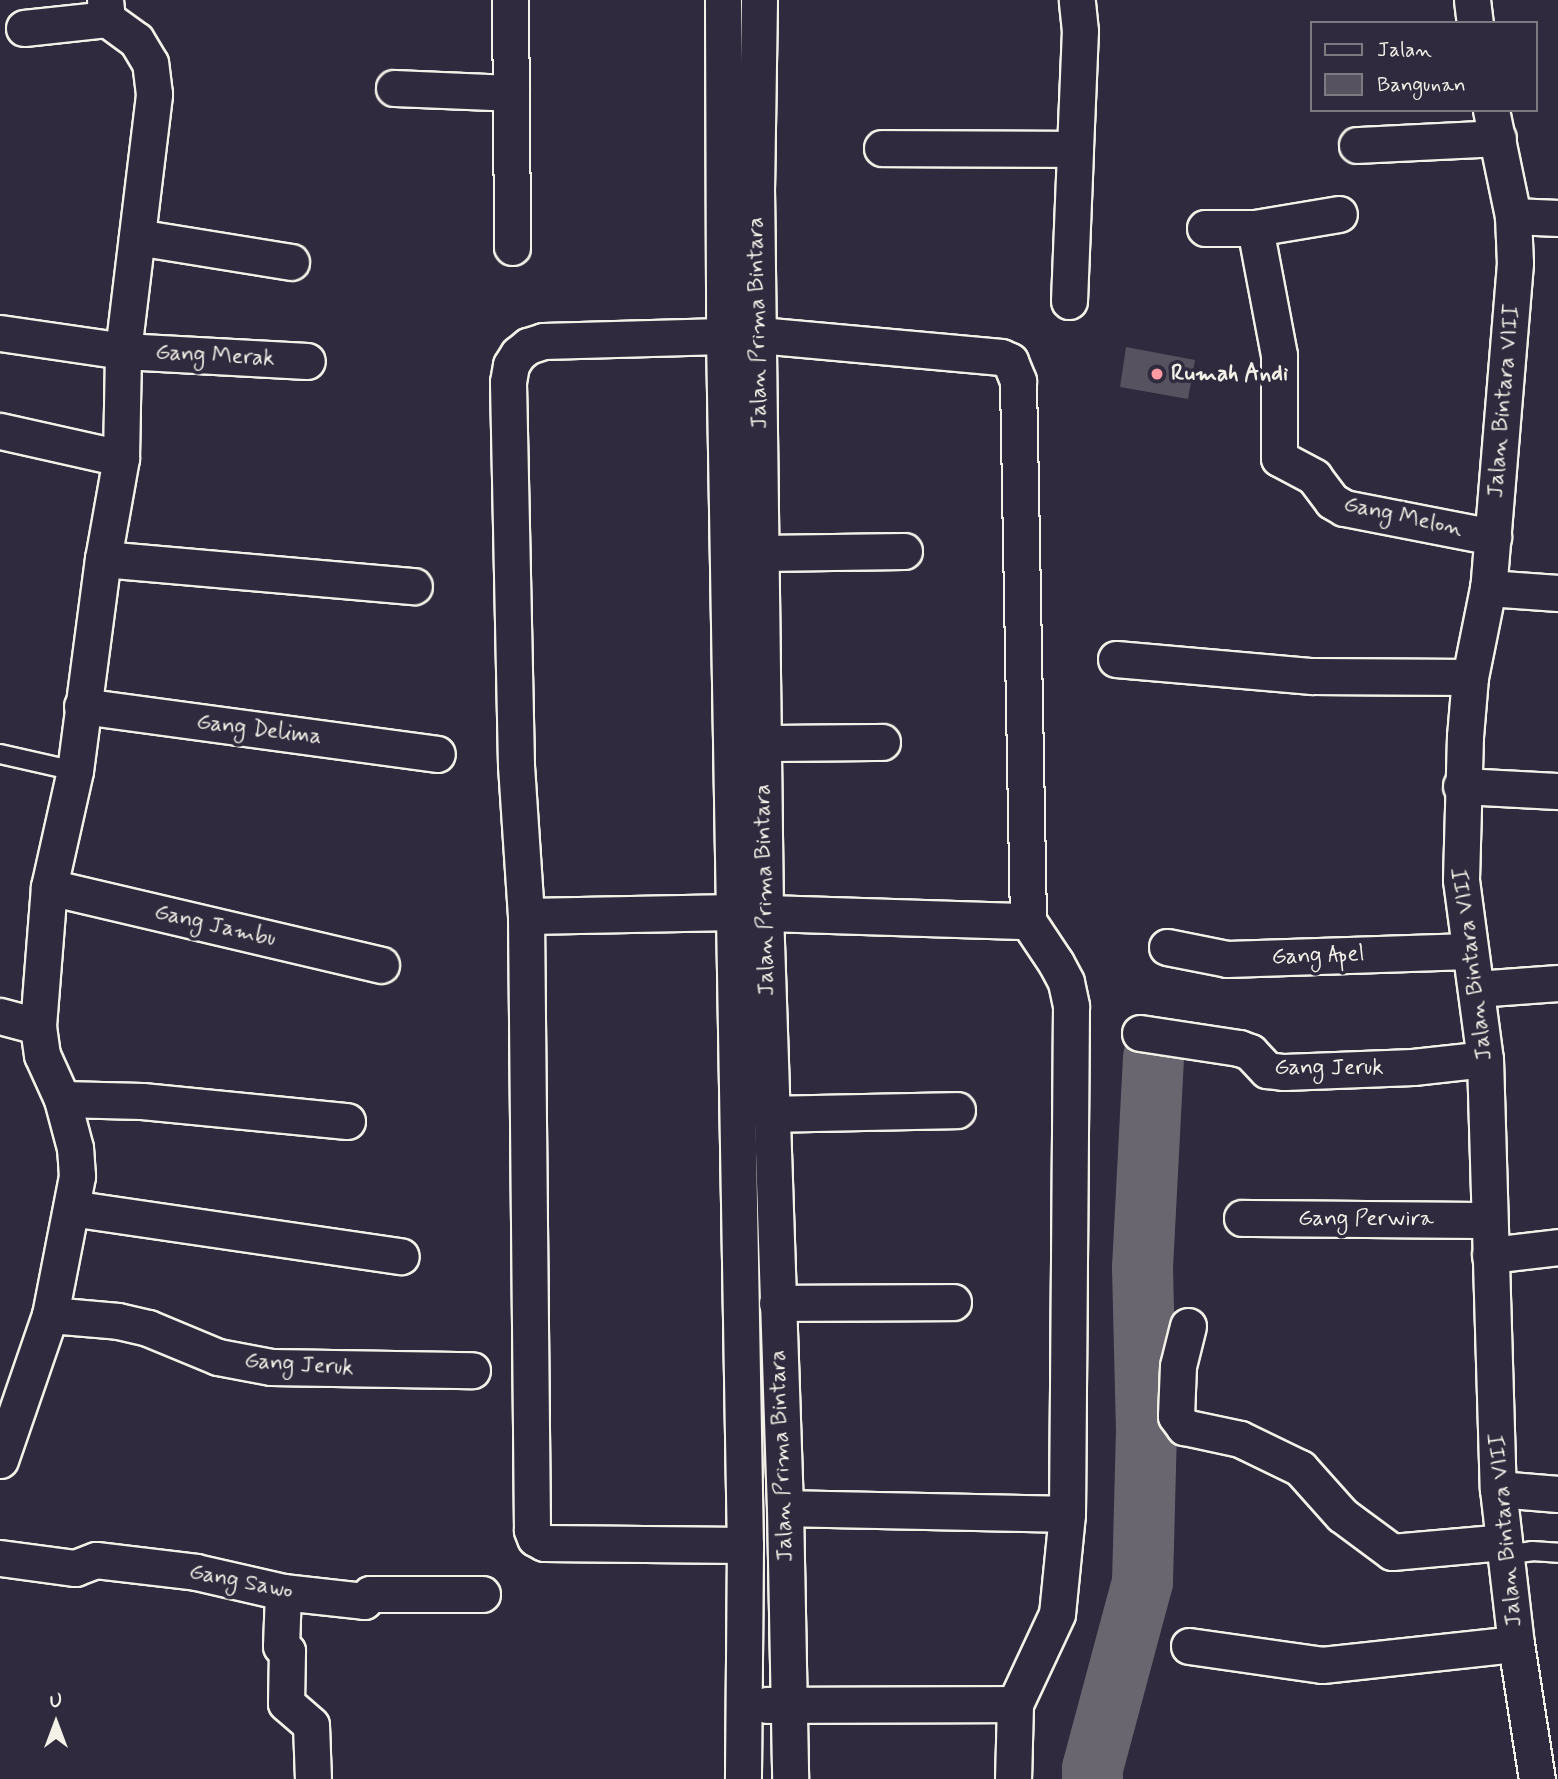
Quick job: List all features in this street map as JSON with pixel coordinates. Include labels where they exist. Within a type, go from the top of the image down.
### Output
[{"type":"street","points":[[510,0],[512,247]]},
{"type":"street","name":"Jalan Prima Bintara","points":[[723,0],[724,335],[750,912],[743,1779]]},
{"type":"street","name":"Jalan Prima Bintara","points":[[759,0],[763,743],[750,912],[770,1114],[785,1508],[790,1779]]},
{"type":"street","points":[[1069,301],[1080,31],[1077,0]]},
{"type":"street","points":[[1472,0],[1475,21]]},
{"type":"street","points":[[0,1460],[50,1315],[77,1175],[75,1149],[62,1099],[42,1055],[38,1026],[49,887],[75,771],[103,559],[121,458],[123,351],[154,94],[150,63],[136,40],[106,9],[24,29]]},
{"type":"street","points":[[394,88],[511,93]]},
{"type":"street","points":[[1357,145],[1494,124]]},
{"type":"street","name":"Jalan Bintara VIII","points":[[1494,124],[1513,216],[1515,263],[1488,588],[1470,677],[1461,786],[1461,880],[1485,1059],[1499,1489],[1516,1644],[1537,1779]]},
{"type":"street","points":[[882,148],[1075,149]]},
{"type":"street","points":[[1205,228],[1255,229],[1339,214]]},
{"type":"street","points":[[1513,216],[1558,218]]},
{"type":"street","name":"Gang Melon","points":[[1255,229],[1279,355],[1279,458],[1314,478],[1332,501],[1344,509],[1493,537]]},
{"type":"street","points":[[137,237],[291,262]]},
{"type":"street","name":"Gang Merak","points":[[0,333],[123,351],[307,361]]},
{"type":"street","points":[[745,1545],[544,1543],[536,1538],[532,1530],[526,916],[516,765],[508,382],[511,365],[528,346],[543,341],[759,335],[1001,357],[1016,370],[1025,639],[1028,921],[1066,982],[1070,1006],[1067,1514],[1057,1614],[1015,1704],[1013,1779]]},
{"type":"street","points":[[0,431],[121,458]]},
{"type":"street","points":[[761,553],[904,551]]},
{"type":"street","points":[[103,559],[414,586]]},
{"type":"street","points":[[1488,588],[1558,593]]},
{"type":"street","points":[[1116,659],[1312,676],[1470,677]]},
{"type":"street","name":"Gang Delima","points":[[82,706],[437,754]]},
{"type":"street","points":[[763,743],[882,742]]},
{"type":"street","points":[[1461,786],[1558,791]]},
{"type":"street","name":"Gang Jambu","points":[[49,887],[381,965]]},
{"type":"street","points":[[526,916],[750,912],[1028,921]]},
{"type":"street","name":"Gang Apel","points":[[1167,947],[1227,959],[1470,951]]},
{"type":"street","points":[[1476,989],[1558,983]]},
{"type":"street","points":[[0,1016],[38,1026]]},
{"type":"street","name":"Gang Jeruk","points":[[1140,1033],[1238,1048],[1250,1052],[1267,1070],[1284,1072],[1413,1067],[1485,1059]]},
{"type":"street","points":[[62,1099],[142,1101],[347,1121]]},
{"type":"street","points":[[770,1114],[957,1110]]},
{"type":"street","points":[[72,1205],[85,1210],[401,1256]]},
{"type":"street","name":"Gang Perwira","points":[[1242,1218],[1489,1220]]},
{"type":"street","points":[[1490,1255],[1558,1247]]},
{"type":"street","points":[[777,1303],[953,1302]]},
{"type":"street","name":"Gang Jeruk","points":[[50,1315],[118,1321],[148,1328],[218,1357],[271,1367],[472,1370]]},
{"type":"street","points":[[1188,1326],[1178,1366],[1176,1416],[1184,1427],[1240,1439],[1300,1468],[1342,1515],[1392,1552],[1504,1548]]},
{"type":"street","points":[[1499,1489],[1558,1494]]},
{"type":"street","points":[[785,1508],[1067,1514]]},
{"type":"street","name":"Gang Sawo","points":[[0,1558],[75,1568],[96,1560],[196,1572],[283,1592],[364,1601],[370,1594],[482,1594]]},
{"type":"street","points":[[283,1592],[281,1647],[287,1651],[286,1703],[311,1725],[313,1779]]},
{"type":"street","points":[[1189,1647],[1322,1665],[1516,1644]]},
{"type":"street","points":[[744,1707],[788,1703],[1015,1704]]},
{"type":"lane","points":[[0,754],[75,771]]},
{"type":"lane","points":[[1504,1548],[1558,1553]]},
{"type":"building","name":"Rumah Andi","points":[[1126,347],[1195,360],[1188,399],[1120,387]]},
{"type":"waterway","points":[[1092,1779],[1092,1768],[1142,1582],[1146,1431],[1142,1267],[1153,1056]]},
{"type":"place","name":"Rumah Andi","points":[[1157,374]]}]
